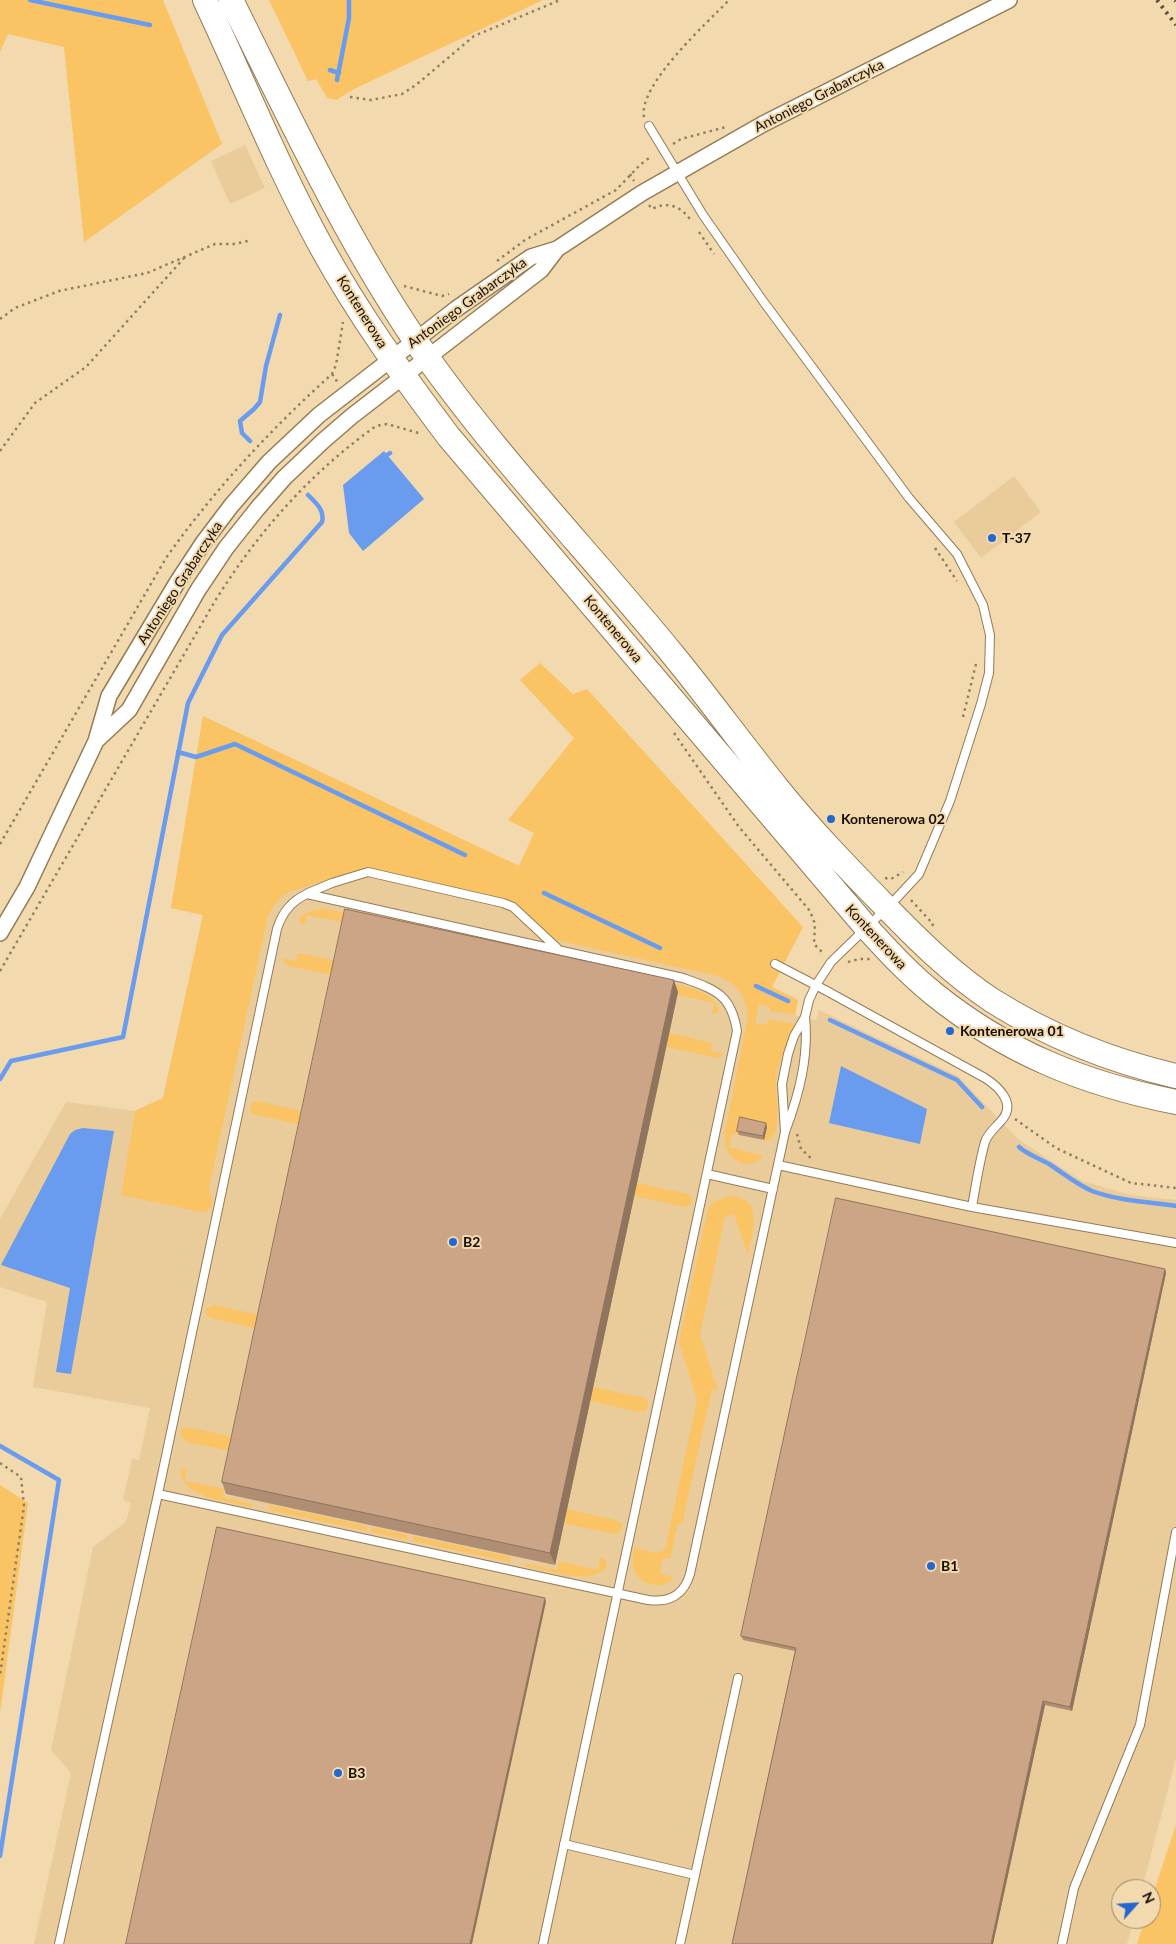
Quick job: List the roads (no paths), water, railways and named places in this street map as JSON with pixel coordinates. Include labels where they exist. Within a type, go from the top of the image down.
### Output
[{"type":"main road","name":"Kontenerowa","points":[[205,0],[304,213],[351,297],[397,367],[450,437],[866,927],[901,965],[934,994],[977,1026],[1014,1047],[1049,1064],[1097,1083],[1136,1094],[1176,1102]]},
{"type":"main road","name":"Kontenerowa","points":[[231,0],[343,222],[386,295],[422,349],[504,455],[682,665],[780,792],[818,836],[922,943],[990,999],[1076,1045],[1146,1070],[1176,1076]]},
{"type":"street","name":"Antoniego Grabarczyka","points":[[96,741],[129,710],[198,590],[226,548],[284,478],[397,367],[422,349],[531,257],[557,249],[678,172],[763,124],[1009,0]]},
{"type":"street","name":"Antoniego Grabarczyka","points":[[0,933],[26,887],[96,741],[109,696],[178,580],[231,506],[269,462],[319,415],[397,367],[541,270],[557,249]]},
{"type":"lane","points":[[158,1494],[648,1600],[662,1600],[676,1596],[685,1588],[688,1582],[785,1132],[794,1106],[805,1058],[805,1017],[809,1000],[831,962],[920,874],[956,783],[989,673],[990,635],[983,605],[957,554],[909,498],[769,309],[703,215],[649,126]]},
{"type":"lane","points":[[58,1944],[158,1494],[277,930],[282,915],[290,905],[307,894],[332,883],[368,872],[504,903],[513,907],[558,950]]},
{"type":"lane","points":[[307,894],[683,978],[709,988],[727,1002],[734,1014],[737,1031],[543,1944]]},
{"type":"lane","points":[[775,964],[996,1085],[1005,1097],[1006,1114],[987,1138],[972,1206]]},
{"type":"lane","points":[[785,1132],[782,1078],[790,1047],[805,1017]]},
{"type":"lane","points":[[778,1165],[972,1206],[1176,1243]]},
{"type":"lane","points":[[707,1174],[773,1188]]},
{"type":"lane","points":[[1062,1944],[1074,1888],[1140,1725],[1176,1532]]},
{"type":"lane","points":[[680,1944],[738,1678]]},
{"type":"lane","points":[[564,1844],[695,1875]]},
{"type":"water","points":[[384,451],[424,499],[363,551],[349,533],[343,485]]},
{"type":"water","points":[[841,1066],[927,1109],[920,1144],[829,1123]]},
{"type":"water","points":[[83,1128],[114,1131],[71,1374],[56,1372],[70,1288],[1,1265],[70,1134],[75,1130]]},
{"type":"waterway","points":[[30,0],[150,25]]},
{"type":"waterway","points":[[337,80],[349,18],[349,0]]},
{"type":"waterway","points":[[330,70],[339,73]]},
{"type":"waterway","points":[[250,441],[242,433],[240,421],[260,402],[266,366],[280,315]]},
{"type":"waterway","points":[[0,1079],[11,1061],[123,1037],[188,703],[222,635],[322,522],[321,510],[308,495]]},
{"type":"waterway","points":[[178,752],[196,757],[235,744],[465,855]]},
{"type":"waterway","points":[[544,893],[660,948]]},
{"type":"waterway","points":[[756,986],[788,1001]]},
{"type":"waterway","points":[[830,1020],[957,1080],[982,1107]]},
{"type":"waterway","points":[[1019,1147],[1092,1191],[1123,1199],[1176,1206]]},
{"type":"waterway","points":[[0,1446],[59,1480],[0,1856]]},
{"type":"railway","points":[[1157,0],[1176,25]]},
{"type":"place","name":"T-37","points":[[992,538]]},
{"type":"place","name":"Kontenerowa 02","points":[[831,819]]},
{"type":"place","name":"Kontenerowa 01","points":[[950,1031]]},
{"type":"place","name":"B2","points":[[453,1242]]},
{"type":"place","name":"B1","points":[[931,1566]]},
{"type":"place","name":"B3","points":[[338,1773]]}]
